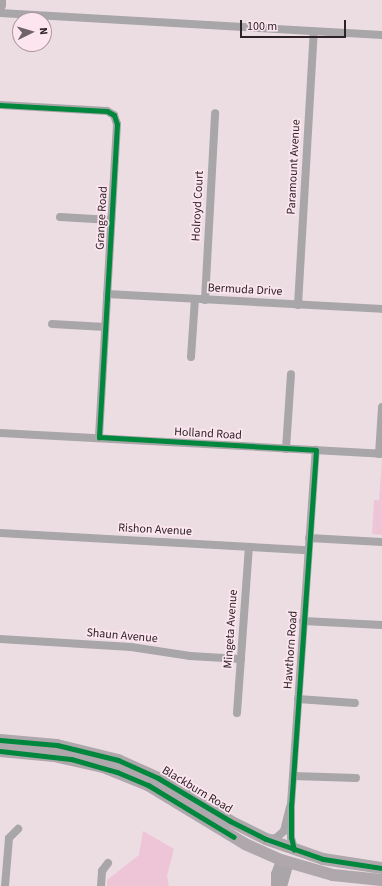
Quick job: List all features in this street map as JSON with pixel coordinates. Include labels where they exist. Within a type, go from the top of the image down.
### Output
[{"type":"main road","points":[[0,0],[0,5]]},
{"type":"main road","name":"Blackburn Road","points":[[0,740],[57,745],[118,760],[158,778],[211,810],[266,839],[289,856],[382,868]]},
{"type":"main road","name":"Blackburn Road","points":[[0,751],[71,759],[133,778],[245,844],[289,856],[333,875],[382,880]]},
{"type":"main road","points":[[211,810],[240,831],[289,856]]},
{"type":"main road","name":"Hawthorn Road","points":[[276,886],[276,874],[289,856]]},
{"type":"main road","name":"Hawthorn Road","points":[[280,886],[289,856]]},
{"type":"street","points":[[0,13],[382,35]]},
{"type":"street","name":"Paramount Avenue","points":[[298,305],[314,31]]},
{"type":"street","name":"Grange Road","points":[[0,105],[107,111],[114,115],[117,124],[99,438]]},
{"type":"street","name":"Holroyd Court","points":[[205,300],[215,113]]},
{"type":"street","points":[[60,216],[111,220]]},
{"type":"street","name":"Bermuda Drive","points":[[107,294],[382,309]]},
{"type":"street","points":[[191,357],[195,299]]},
{"type":"street","points":[[52,324],[105,327]]},
{"type":"street","points":[[286,449],[291,374]]},
{"type":"street","points":[[380,454],[382,407]]},
{"type":"street","name":"Holland Road","points":[[0,433],[380,454]]},
{"type":"street","name":"Hawthorn Road","points":[[289,856],[303,621],[316,450]]},
{"type":"street","name":"Rishon Avenue","points":[[0,533],[308,550]]},
{"type":"street","points":[[309,538],[382,542]]},
{"type":"street","name":"Mingeta Avenue","points":[[237,712],[249,547]]},
{"type":"street","points":[[303,621],[382,625]]},
{"type":"street","name":"Shaun Avenue","points":[[0,639],[132,647],[190,656],[241,659]]},
{"type":"street","points":[[298,699],[356,703]]},
{"type":"street","points":[[293,776],[356,778]]},
{"type":"street","name":"Hawthorn Road","points":[[266,839],[276,838],[284,832],[291,804]]},
{"type":"street","points":[[5,886],[9,838],[18,829]]},
{"type":"street","points":[[101,886],[102,871],[108,863]]},
{"type":"shaded area","points":[[382,461],[382,535],[372,534],[374,500],[379,500]]},
{"type":"shaded area","points":[[143,831],[174,849],[167,876],[169,886],[107,886],[107,880],[139,855]]},
{"type":"cycle path","points":[[0,105],[107,111],[114,115],[117,124],[99,437],[316,450],[291,804],[291,837],[294,850]]},
{"type":"cycle path","points":[[0,740],[57,745],[118,760],[158,778],[230,821],[266,839],[323,859],[382,868]]},
{"type":"cycle path","points":[[0,751],[71,759],[117,772],[148,785],[234,837]]}]
